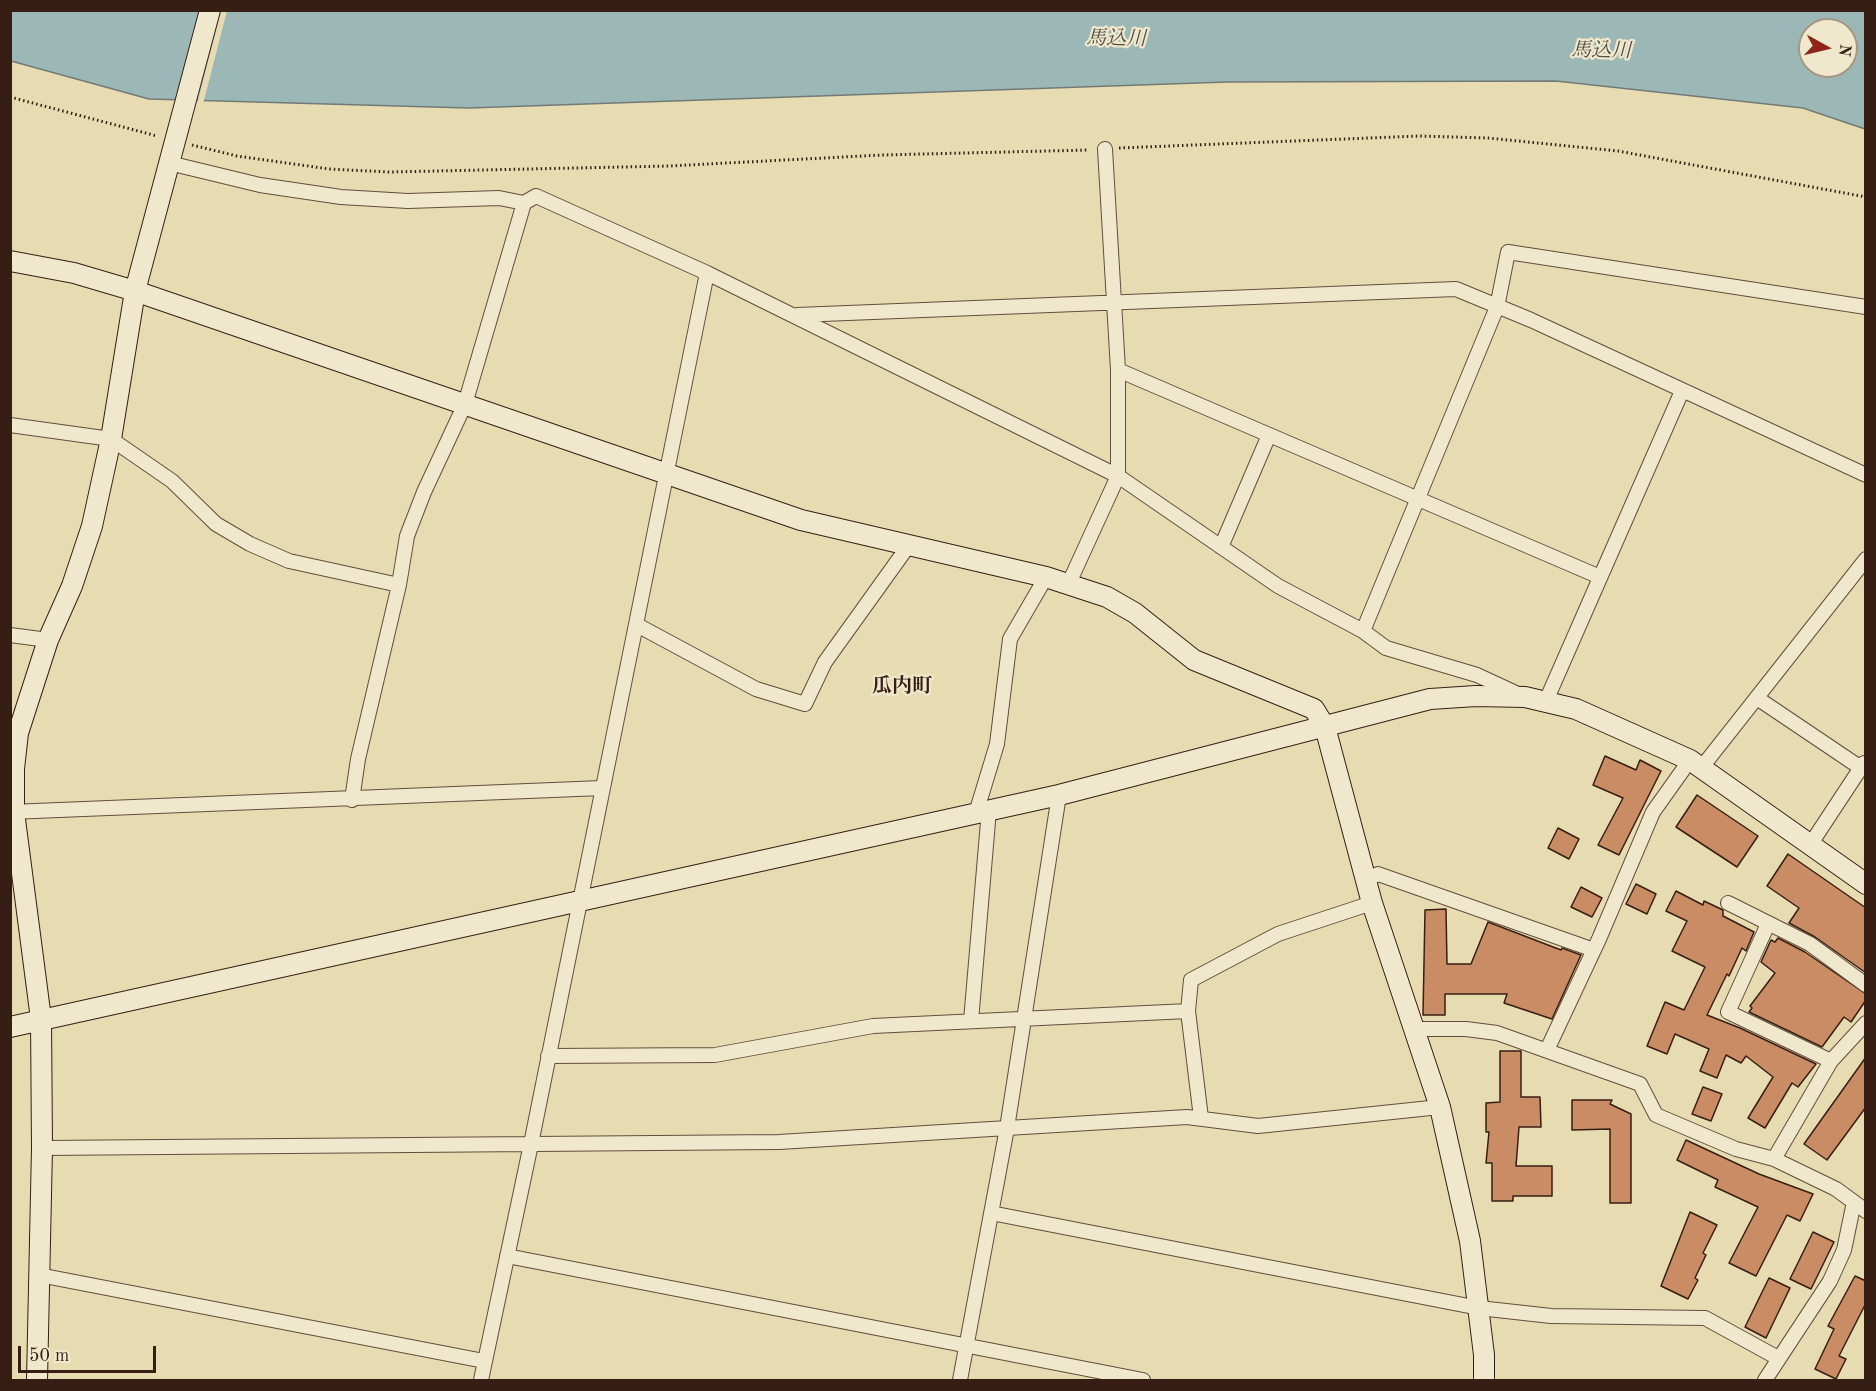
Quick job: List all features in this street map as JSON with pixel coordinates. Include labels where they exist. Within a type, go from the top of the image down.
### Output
[{"type":"street","points":[[37,1380],[42,1148],[41,1019],[12,812],[18,734],[48,640],[72,586],[92,526],[111,439],[135,291],[210,10]]},
{"type":"street","points":[[1069,584],[1118,476],[1119,370],[1106,149]]},
{"type":"street","points":[[169,164],[260,185],[341,197],[408,201],[499,198],[524,203],[536,196],[795,315],[1118,476],[1278,586],[1363,631],[1386,648],[1477,675],[1525,697]]},
{"type":"street","points":[[352,800],[358,759],[399,585],[407,536],[423,492],[465,404],[524,203]]},
{"type":"street","points":[[1363,631],[1497,307],[1508,252],[1866,307]]},
{"type":"street","points":[[10,261],[74,273],[135,291],[801,520],[1046,577],[1107,597],[1135,613],[1194,660],[1314,709],[1325,727],[1372,903],[1440,1107],[1470,1241],[1479,1308],[1484,1380]]},
{"type":"street","points":[[481,1380],[581,901],[707,273]]},
{"type":"street","points":[[795,315],[1456,289],[1866,475]]},
{"type":"street","points":[[1119,370],[1600,578]]},
{"type":"street","points":[[1546,701],[1682,391]]},
{"type":"street","points":[[10,425],[111,439],[172,481],[216,524],[250,544],[289,561],[399,585]]},
{"type":"street","points":[[1221,547],[1269,435]]},
{"type":"street","points":[[637,626],[756,689],[805,704],[825,662],[909,545]]},
{"type":"street","points":[[1547,1050],[1594,950],[1653,812],[1756,698],[1866,559]]},
{"type":"street","points":[[971,1021],[983,812],[997,744],[1010,639],[1046,577]]},
{"type":"street","points":[[10,635],[48,640]]},
{"type":"street","points":[[10,1027],[1059,795],[1430,699],[1476,696],[1525,697],[1576,709],[1696,764],[1866,884]]},
{"type":"street","points":[[1756,698],[1863,765],[1810,845]]},
{"type":"street","points":[[12,812],[352,800],[602,788]]},
{"type":"street","points":[[960,1380],[1007,1128],[1059,795]]},
{"type":"street","points":[[1366,880],[1378,874],[1594,950]]},
{"type":"street","points":[[1201,1118],[1188,1011],[1191,980],[1278,934],[1372,903]]},
{"type":"street","points":[[1728,903],[1810,944],[1866,985]]},
{"type":"street","points":[[1768,924],[1728,1012],[1831,1061]]},
{"type":"street","points":[[548,1056],[715,1055],[873,1026],[1188,1011]]},
{"type":"street","points":[[1774,1159],[1831,1061],[1866,1023]]},
{"type":"street","points":[[1415,1029],[1466,1029],[1497,1033],[1640,1084],[1656,1115],[1736,1149],[1774,1159],[1836,1189],[1866,1211]]},
{"type":"street","points":[[42,1148],[778,1142],[1187,1116],[1258,1126],[1440,1107]]},
{"type":"street","points":[[1765,1380],[1830,1281],[1844,1250],[1854,1202]]},
{"type":"street","points":[[991,1213],[1479,1308],[1551,1316],[1705,1318],[1778,1358]]},
{"type":"street","points":[[507,1256],[1143,1380]]},
{"type":"street","points":[[39,1275],[484,1361]]},
{"type":"path","points":[[10,97],[177,138],[237,156],[329,169],[389,172],[669,166],[882,155],[1106,149],[1419,136],[1488,138],[1618,151],[1866,196]]},
{"type":"water","name":"馬込川","points":[[10,11],[1865,11],[1865,129],[1803,108],[1556,81],[1227,82],[469,108],[149,99],[11,61]]},
{"type":"pier","points":[[221,11],[227,11],[203,104],[197,104]]},
{"type":"building","points":[[1605,756],[1636,770],[1640,760],[1661,771],[1619,855],[1598,845],[1623,798],[1593,785]]},
{"type":"building","points":[[1697,795],[1758,836],[1737,867],[1676,827]]},
{"type":"building","points":[[1558,828],[1579,839],[1569,859],[1548,848]]},
{"type":"building","points":[[1788,854],[1866,908],[1866,973],[1815,937],[1789,923],[1799,908],[1767,886]]},
{"type":"building","points":[[1636,884],[1656,894],[1647,914],[1626,904]]},
{"type":"building","points":[[1581,887],[1602,898],[1592,917],[1571,907]]},
{"type":"building","points":[[1676,891],[1703,905],[1704,901],[1723,910],[1723,916],[1754,932],[1746,951],[1742,948],[1729,976],[1727,974],[1707,1015],[1816,1064],[1798,1087],[1792,1083],[1765,1128],[1748,1118],[1773,1077],[1746,1056],[1741,1063],[1726,1055],[1717,1078],[1700,1071],[1709,1049],[1675,1034],[1667,1054],[1647,1046],[1665,1002],[1684,1010],[1705,967],[1672,951],[1687,921],[1666,911]]},
{"type":"building","points":[[1446,909],[1447,964],[1471,964],[1488,922],[1561,950],[1562,948],[1581,955],[1552,1019],[1504,1003],[1507,994],[1445,994],[1445,1015],[1423,1015],[1425,910]]},
{"type":"building","points":[[1778,938],[1805,952],[1866,994],[1866,1000],[1851,1022],[1844,1017],[1822,1047],[1749,1012],[1752,1008],[1750,1006],[1775,973],[1761,962],[1771,940],[1775,942]]},
{"type":"building","points":[[1500,1051],[1521,1051],[1521,1097],[1540,1097],[1541,1127],[1519,1127],[1516,1166],[1552,1166],[1552,1196],[1513,1196],[1513,1201],[1492,1201],[1492,1163],[1486,1163],[1489,1132],[1486,1132],[1486,1103],[1500,1102]]},
{"type":"building","points":[[1866,1057],[1866,1107],[1827,1160],[1804,1144]]},
{"type":"building","points":[[1703,1087],[1722,1094],[1711,1121],[1692,1114]]},
{"type":"building","points":[[1572,1100],[1612,1100],[1610,1104],[1631,1114],[1631,1203],[1610,1203],[1610,1129],[1572,1130]]},
{"type":"building","points":[[1686,1140],[1759,1174],[1813,1194],[1800,1221],[1787,1215],[1756,1276],[1729,1263],[1758,1207],[1715,1187],[1718,1180],[1677,1160]]},
{"type":"building","points":[[1690,1212],[1717,1225],[1703,1253],[1706,1255],[1695,1278],[1698,1280],[1688,1299],[1661,1286]]},
{"type":"building","points":[[1813,1232],[1834,1242],[1811,1289],[1790,1279]]},
{"type":"building","points":[[1855,1276],[1866,1281],[1866,1303],[1839,1356],[1846,1359],[1836,1379],[1815,1369],[1834,1329],[1828,1326]]},
{"type":"building","points":[[1769,1278],[1790,1288],[1766,1338],[1745,1327]]},
{"type":"district","name":"瓜内町","points":[[902,687]]}]
